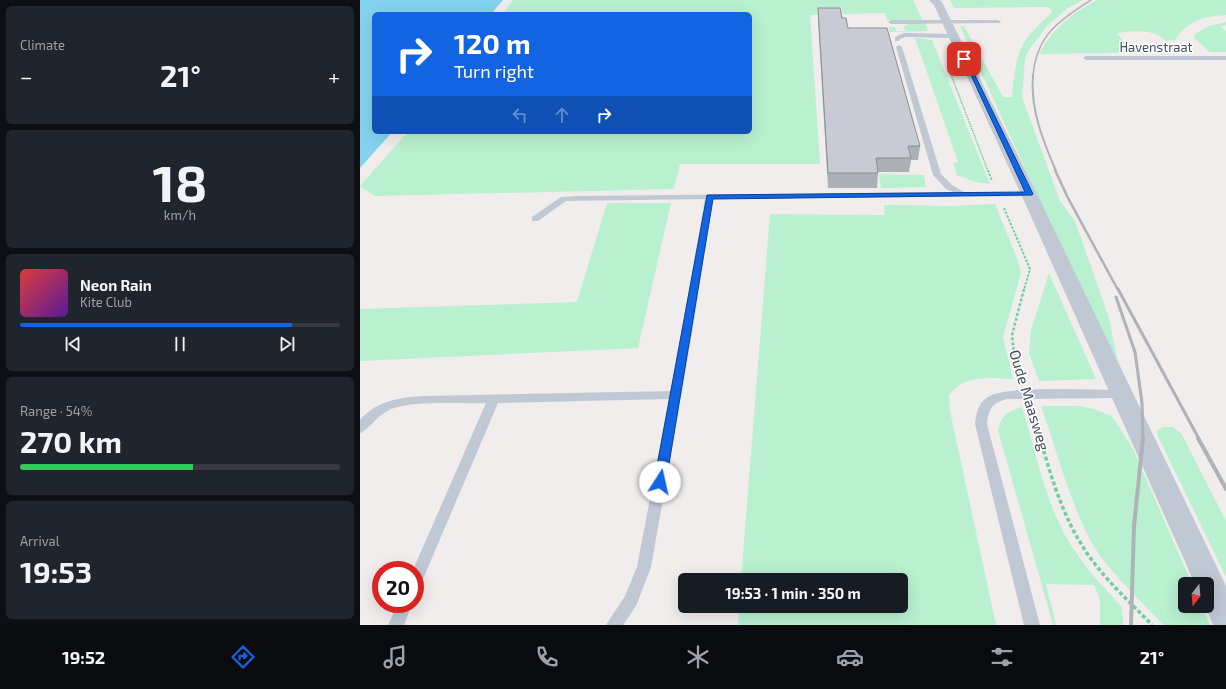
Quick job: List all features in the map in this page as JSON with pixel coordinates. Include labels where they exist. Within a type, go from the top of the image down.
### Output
[{"type":"street","points":[[938,1],[1226,619]]},
{"type":"lane","points":[[891,22],[951,29]]},
{"type":"lane","points":[[890,35],[904,35],[998,22]]},
{"type":"lane","points":[[904,35],[897,38],[898,43],[937,175],[949,187],[969,195]]},
{"type":"lane","name":"Havenstraat","points":[[1086,58],[1226,58]]},
{"type":"lane","points":[[535,219],[564,199],[1029,194]]},
{"type":"lane","points":[[614,625],[631,602],[644,567],[676,395],[709,197]]},
{"type":"lane","points":[[1032,625],[980,424],[983,408],[998,397],[1008,395],[1120,394]]},
{"type":"lane","points":[[360,428],[367,419],[381,408],[398,402],[494,398],[676,395]]},
{"type":"lane","points":[[423,561],[494,398]]},
{"type":"lane","points":[[396,625],[401,613]]},
{"type":"path","name":"Oude Maasweg","points":[[949,71],[1030,270],[1012,336],[1014,353],[1060,499],[1076,535],[1103,572],[1152,625]]},
{"type":"green space","points":[[513,0],[913,0],[922,20],[887,20],[885,13],[810,15],[820,164],[680,164],[674,189],[375,196],[360,186],[406,134],[752,134],[752,12],[504,12]]},
{"type":"green space","points":[[950,0],[1083,0],[1069,7],[1047,26],[1029,50],[1025,59],[1022,97],[1060,201],[1075,221],[1109,318],[1121,378],[960,26],[964,26],[1003,97],[1012,97],[1015,69],[1021,49],[1025,41],[1040,23],[1052,12],[1049,7],[954,8]]},
{"type":"green space","points":[[1097,0],[1226,0],[1226,15],[1210,17],[1197,21],[1180,33],[1175,40],[1166,41],[1155,34],[1143,31],[1117,33],[1126,45],[1174,45],[1183,52],[1039,54],[1050,37],[1064,22]]},
{"type":"green space","points":[[1226,22],[1226,25],[1221,27],[1226,31],[1226,52],[1210,52],[1194,38],[1195,34],[1209,26]]},
{"type":"green space","points":[[907,23],[925,23],[928,31],[890,32],[889,27],[895,27],[896,31],[905,31],[904,26],[907,26]]},
{"type":"green space","points":[[915,38],[932,40],[990,184],[976,182],[957,175],[953,163],[958,162]]},
{"type":"green space","points":[[879,174],[924,175],[926,187],[881,188]]},
{"type":"green space","points":[[607,203],[671,203],[638,348],[360,361],[360,309],[577,302]]},
{"type":"green space","points":[[995,204],[1018,261],[1021,273],[1003,337],[1013,379],[986,378],[970,380],[956,388],[949,395],[950,411],[996,625],[738,625],[739,613],[908,613],[908,573],[742,573],[770,214],[885,215],[884,205],[954,206]]},
{"type":"green space","points":[[1049,273],[1096,379],[1039,381],[1029,353],[1031,330]]},
{"type":"green space","points":[[1041,406],[1079,406],[1094,409],[1112,416],[1133,449],[1189,577],[1178,577],[1178,613],[1205,613],[1210,625],[1163,625],[1117,576],[1093,545],[1077,512]]},
{"type":"green space","points":[[1022,407],[1040,472],[1058,520],[1065,535],[1084,564],[1122,607],[1123,625],[1100,625],[1100,600],[1094,585],[1046,584],[1056,625],[1053,625],[998,430],[1001,420],[1006,414]]},
{"type":"green space","points":[[1163,427],[1172,427],[1181,433],[1226,521],[1226,577],[1157,434],[1158,430]]},
{"type":"water","points":[[360,0],[503,0],[493,12],[372,12],[372,134],[390,134],[360,168]]},
{"type":"building","points":[[818,8],[840,8],[842,18],[846,18],[848,28],[887,28],[920,146],[908,146],[911,158],[876,158],[878,173],[828,173]]},
{"type":"railway","points":[[1033,76],[1039,50],[1051,30],[1059,22],[1091,0]]},
{"type":"railway","points":[[1033,76],[1034,100],[1038,124],[1056,171]]},
{"type":"railway","points":[[1055,170],[1068,198],[1118,290]]},
{"type":"railway","points":[[1118,289],[1199,439]]},
{"type":"railway","points":[[1116,297],[1135,352],[1142,403],[1143,438]]},
{"type":"railway","points":[[1131,625],[1134,526],[1143,438]]},
{"type":"railway","points":[[1198,438],[1226,489]]},
{"type":"route","points":[[660,482],[687,334],[709,197],[1029,194],[964,59]]}]
